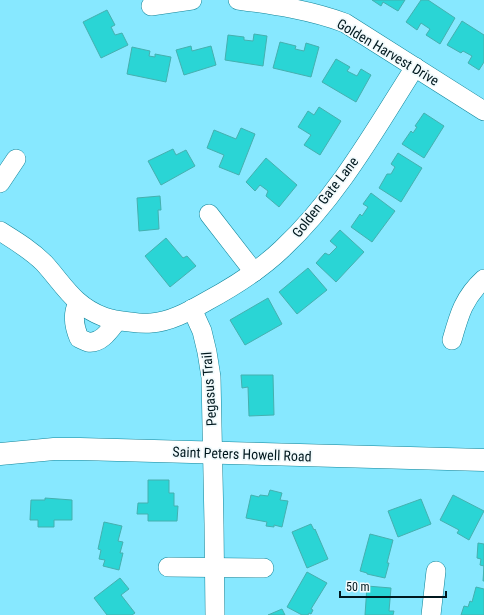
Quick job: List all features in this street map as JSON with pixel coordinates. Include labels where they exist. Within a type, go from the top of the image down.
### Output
[{"type":"main road","name":"Saint Peters Howell Road","points":[[0,454],[80,449],[484,460]]},
{"type":"street","points":[[152,6],[192,0]]},
{"type":"street","name":"Golden Harvest Drive","points":[[238,0],[282,6],[326,16],[345,23],[484,111]]},
{"type":"street","name":"Golden Gate Lane","points":[[0,231],[34,254],[78,303],[103,317],[117,321],[153,323],[170,319],[192,309],[232,287],[254,272],[280,250],[317,213],[341,181],[415,67]]},
{"type":"street","points":[[0,183],[16,159]]},
{"type":"street","points":[[209,214],[254,272]]},
{"type":"street","points":[[452,340],[464,303],[471,292],[484,279]]},
{"type":"street","points":[[78,303],[74,310],[74,321],[79,338],[89,342],[99,340],[107,334],[117,321]]},
{"type":"street","name":"Pegasus Trail","points":[[192,309],[202,331],[211,377],[214,615]]},
{"type":"street","points":[[168,567],[264,568]]},
{"type":"street","points":[[431,615],[436,571]]},
{"type":"building","points":[[372,0],[405,0],[398,11],[383,2],[381,6]]},
{"type":"building","points":[[421,0],[428,0],[455,18],[440,44],[426,35],[430,29],[421,23],[417,30],[406,22]]},
{"type":"building","points":[[107,10],[115,25],[111,27],[115,35],[122,33],[128,45],[101,58],[83,22]]},
{"type":"building","points":[[462,21],[484,35],[484,62],[479,70],[468,63],[472,56],[463,51],[461,53],[447,45]]},
{"type":"building","points":[[254,34],[267,36],[263,66],[225,60],[228,35],[244,37],[244,40],[253,41]]},
{"type":"building","points":[[280,42],[296,46],[295,49],[304,51],[306,43],[319,47],[311,77],[273,68]]},
{"type":"building","points":[[191,46],[192,51],[211,46],[216,65],[184,75],[176,50]]},
{"type":"building","points":[[132,47],[150,51],[149,56],[155,57],[155,54],[171,57],[166,82],[127,74]]},
{"type":"building","points":[[336,59],[350,67],[347,71],[357,76],[361,69],[371,75],[356,102],[322,82]]},
{"type":"building","points":[[319,107],[341,121],[320,155],[304,145],[311,135],[298,127],[308,111],[314,115]]},
{"type":"building","points":[[424,113],[444,126],[424,158],[402,144],[411,131],[413,133],[417,127],[415,126]]},
{"type":"building","points":[[241,128],[255,134],[239,175],[219,167],[224,155],[207,148],[214,130],[236,139]]},
{"type":"building","points":[[173,149],[176,155],[186,150],[195,166],[161,185],[148,161]]},
{"type":"building","points":[[398,153],[422,168],[401,202],[379,188],[387,174],[391,174],[395,167],[391,164]]},
{"type":"building","points":[[266,158],[297,185],[279,207],[266,196],[268,191],[260,185],[255,191],[246,182]]},
{"type":"building","points":[[371,193],[395,211],[372,242],[351,227],[360,214],[362,216],[368,207],[363,204]]},
{"type":"building","points":[[160,196],[161,210],[158,210],[159,229],[139,231],[137,198]]},
{"type":"building","points":[[340,230],[364,252],[336,282],[316,263],[325,253],[329,255],[337,247],[330,241]]},
{"type":"building","points":[[166,238],[183,258],[187,256],[196,266],[170,287],[145,256]]},
{"type":"building","points":[[308,268],[327,290],[297,314],[279,292]]},
{"type":"building","points":[[268,298],[282,324],[245,345],[230,320]]},
{"type":"building","points":[[241,375],[273,375],[274,415],[249,416],[248,387],[242,388]]},
{"type":"building","points":[[148,480],[169,480],[169,493],[174,493],[174,506],[178,506],[177,521],[148,521],[148,514],[137,514],[138,503],[148,503]]},
{"type":"building","points":[[270,490],[282,493],[280,500],[288,501],[282,527],[274,525],[274,527],[266,526],[267,522],[246,518],[251,495],[259,497],[260,495],[268,496]]},
{"type":"building","points":[[453,495],[484,511],[469,540],[457,533],[459,530],[440,520]]},
{"type":"building","points":[[45,498],[72,500],[72,520],[54,520],[54,527],[38,527],[38,520],[30,520],[31,500],[45,500]]},
{"type":"building","points":[[421,499],[431,524],[398,537],[388,511]]},
{"type":"building","points":[[104,522],[122,526],[118,541],[123,542],[120,553],[123,553],[119,570],[103,566],[105,560],[99,559],[101,550],[98,549]]},
{"type":"building","points":[[311,524],[314,530],[315,529],[328,559],[307,568],[292,532]]},
{"type":"building","points":[[370,534],[393,540],[385,578],[360,571]]},
{"type":"building","points":[[478,543],[484,544],[484,566],[480,565],[481,559],[477,558]]},
{"type":"building","points":[[307,572],[327,583],[311,609],[313,610],[311,614],[309,613],[308,615],[302,615],[287,607]]},
{"type":"building","points":[[120,578],[129,589],[121,595],[135,613],[132,615],[107,615],[94,598]]},
{"type":"building","points":[[367,586],[391,588],[389,611],[394,611],[393,615],[365,615]]},
{"type":"building","points":[[476,587],[484,589],[484,615],[461,615],[464,606],[468,607],[470,601],[472,602]]},
{"type":"building","points":[[282,609],[285,615],[268,615]]}]
